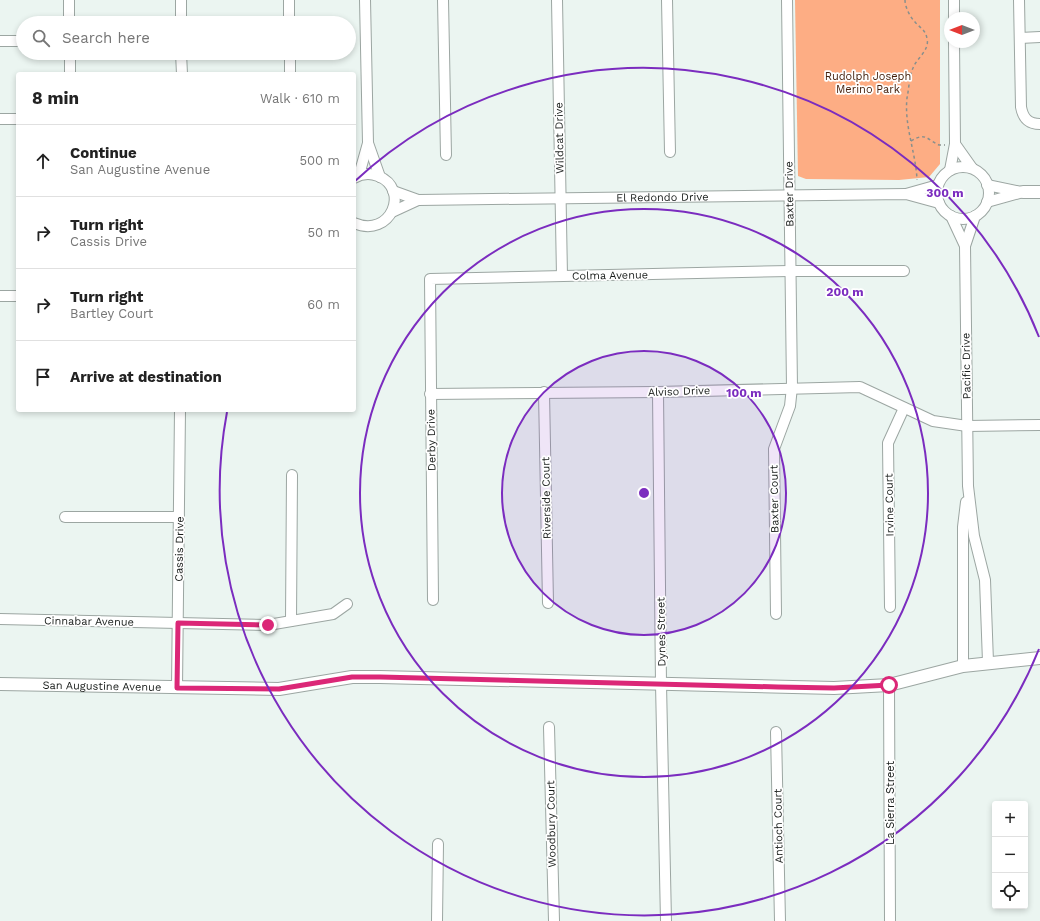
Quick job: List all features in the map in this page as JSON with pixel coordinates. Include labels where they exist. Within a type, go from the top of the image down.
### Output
[{"type":"street","points":[[69,0],[70,16]]},
{"type":"street","points":[[181,0],[181,16]]},
{"type":"street","points":[[289,0],[289,16]]},
{"type":"street","points":[[365,0],[368,143],[380,177]]},
{"type":"street","points":[[443,0],[446,155]]},
{"type":"street","name":"Wildcat Drive","points":[[557,0],[562,276]]},
{"type":"street","points":[[667,0],[670,152]]},
{"type":"street","name":"Baxter Drive","points":[[787,0],[792,387]]},
{"type":"street","points":[[954,0],[954,12]]},
{"type":"street","points":[[1019,0],[1021,107],[1026,120],[1029,123],[1040,124]]},
{"type":"street","points":[[1020,38],[1040,37]]},
{"type":"street","points":[[0,41],[16,40]]},
{"type":"street","points":[[950,170],[955,144],[954,48]]},
{"type":"street","points":[[70,60],[70,72]]},
{"type":"street","points":[[181,60],[182,72]]},
{"type":"street","points":[[290,60],[290,72]]},
{"type":"street","points":[[0,119],[16,119]]},
{"type":"street","points":[[368,143],[356,177],[373,174],[380,177],[390,185],[393,191],[394,205],[392,212]]},
{"type":"street","points":[[955,144],[972,168],[979,173],[987,185],[987,202],[982,210],[975,216],[959,218],[951,216],[939,204],[937,189],[938,184],[943,176],[950,170],[963,167],[972,168]]},
{"type":"street","name":"El Redondo Drive","points":[[906,194],[938,184]]},
{"type":"street","points":[[987,185],[1023,192],[1040,192]]},
{"type":"street","name":"El Redondo Drive","points":[[393,191],[418,200],[789,194],[906,194],[939,204]]},
{"type":"street","points":[[987,202],[1023,192]]},
{"type":"street","name":"El Redondo Drive","points":[[356,224],[362,226],[375,226],[386,219],[392,212],[418,200]]},
{"type":"street","name":"Pacific Drive","points":[[951,216],[965,246]]},
{"type":"street","name":"Pacific Drive","points":[[975,216],[965,246],[968,486],[974,536],[985,580],[988,662]]},
{"type":"street","name":"Colma Avenue","points":[[430,279],[790,272],[904,272]]},
{"type":"street","name":"Derby Drive","points":[[430,279],[433,600]]},
{"type":"street","points":[[0,296],[16,296]]},
{"type":"street","name":"Alviso Drive","points":[[430,394],[658,392],[792,387],[860,387],[933,421],[967,426],[1040,425]]},
{"type":"street","name":"Baxter Court","points":[[776,614],[774,449],[790,406],[792,387]]},
{"type":"street","name":"Riverside Court","points":[[544,392],[548,603]]},
{"type":"street","name":"Dynes Street","points":[[658,392],[661,684],[666,921]]},
{"type":"street","name":"Irvine Court","points":[[890,607],[888,443],[904,408]]},
{"type":"street","name":"Cassis Drive","points":[[177,688],[180,412]]},
{"type":"street","points":[[291,621],[292,475]]},
{"type":"street","name":"Pacific Drive","points":[[963,666],[963,527],[968,486]]},
{"type":"street","points":[[65,516],[179,517]]},
{"type":"street","name":"Cinnabar Avenue","points":[[0,619],[268,625],[333,614],[347,604]]},
{"type":"street","name":"San Augustine Avenue","points":[[0,684],[279,689],[352,677],[380,677],[834,688],[889,685],[963,666],[988,662],[1040,658]]},
{"type":"street","name":"La Sierra Street","points":[[889,685],[890,921]]},
{"type":"street","name":"Woodbury Court","points":[[549,727],[554,921]]},
{"type":"street","name":"Antioch Court","points":[[776,732],[780,921]]},
{"type":"street","points":[[437,921],[438,844]]},
{"type":"path","points":[[905,0],[905,5],[915,22],[924,29],[928,40],[925,50],[913,68],[907,99],[906,113],[916,162],[917,190]]},
{"type":"path","points":[[911,141],[918,136],[929,138],[939,145],[955,144]]},
{"type":"green space","name":"Rudolph Joseph Merino Park","points":[[795,0],[940,0],[940,164],[929,177],[899,180],[806,179],[798,176]]},
{"type":"route","points":[[268,625],[178,623],[177,688],[279,689],[352,677],[834,688],[889,685]]}]
